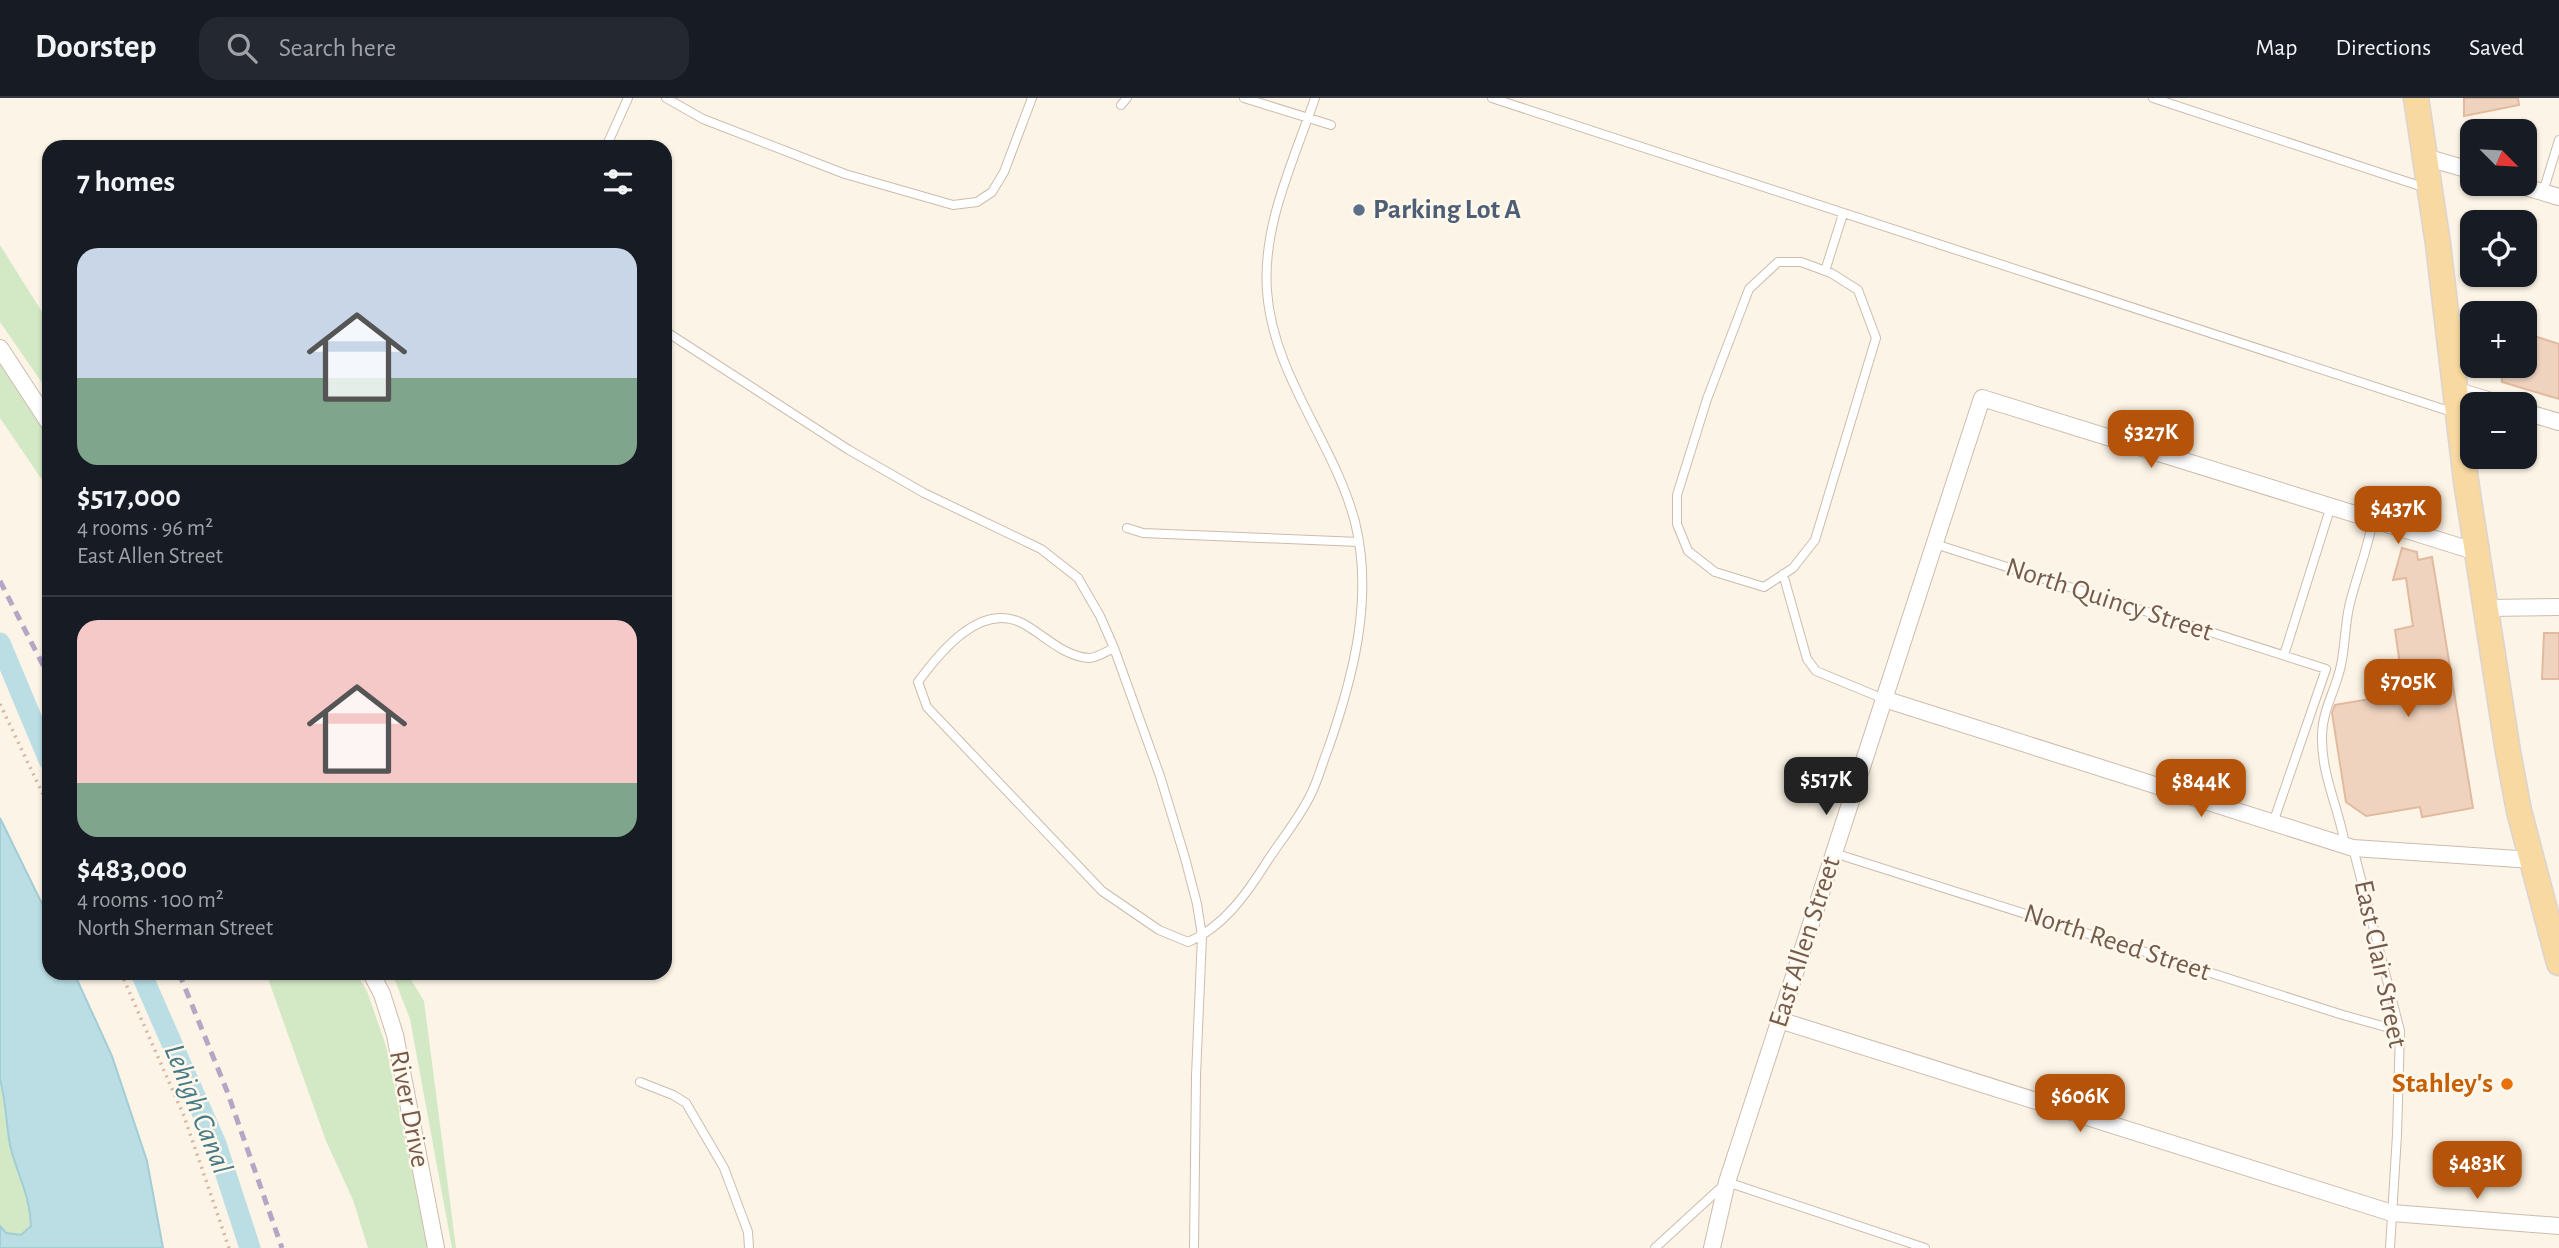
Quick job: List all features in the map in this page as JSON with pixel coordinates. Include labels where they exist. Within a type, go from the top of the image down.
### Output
[{"type":"main road","points":[[2416,98],[2477,552],[2519,811],[2559,962]]},
{"type":"street","points":[[2425,157],[2460,167]]},
{"type":"street","points":[[0,348],[42,412]]},
{"type":"street","name":"East Allen Street","points":[[1712,1248],[1727,1182],[1982,398],[2331,506]]},
{"type":"street","points":[[2537,416],[2559,422]]},
{"type":"street","points":[[2331,506],[2477,552]]},
{"type":"street","points":[[2486,608],[2559,607]]},
{"type":"street","points":[[1884,699],[2349,846],[2533,859]]},
{"type":"street","name":"River Drive","points":[[375,980],[395,1035],[436,1248]]},
{"type":"street","points":[[1779,1020],[2392,1213],[2559,1226]]},
{"type":"lane","points":[[609,140],[628,98]]},
{"type":"lane","points":[[666,98],[704,119],[845,174],[953,205],[976,202],[992,192],[1004,172],[1032,98]]},
{"type":"lane","points":[[1244,98],[1331,125]]},
{"type":"lane","points":[[1114,648],[1091,658],[1071,653],[1021,622],[996,618],[964,631],[934,659],[918,681],[927,707],[1102,891],[1159,930],[1188,942],[1202,936],[1243,899],[1312,793],[1345,702],[1355,652],[1363,585],[1359,542],[1348,500],[1283,363],[1268,301],[1266,271],[1271,231],[1315,98]]},
{"type":"lane","points":[[1492,98],[1843,214],[2457,402]]},
{"type":"lane","points":[[2153,98],[2430,190]]},
{"type":"lane","points":[[2551,195],[2559,140]]},
{"type":"lane","points":[[1825,271],[1843,214]]},
{"type":"lane","points":[[1778,262],[1801,262],[1825,271],[1858,290],[1876,338],[1815,540],[1793,568],[1765,587],[1716,572],[1688,551],[1677,524],[1677,495],[1707,399],[1749,289],[1778,262]]},
{"type":"lane","points":[[672,336],[733,377],[924,493],[1041,549],[1078,578],[1100,616],[1160,776],[1185,858],[1202,936],[1196,1076],[1194,1248]]},
{"type":"lane","points":[[2273,823],[2326,669],[2284,655],[2331,506]]},
{"type":"lane","name":"East Clair Street","points":[[2373,519],[2368,546],[2349,606],[2342,664],[2324,716],[2322,736],[2324,771],[2349,846],[2400,1031],[2390,1248]]},
{"type":"lane","points":[[1127,527],[1143,533],[1359,542]]},
{"type":"lane","name":"North Quincy Street","points":[[1935,544],[2284,655]]},
{"type":"lane","points":[[1783,574],[1807,659],[1816,671],[1884,699]]},
{"type":"lane","name":"North Reed Street","points":[[1834,853],[2400,1031]]},
{"type":"lane","points":[[640,1082],[686,1103],[724,1168],[748,1231],[749,1248]]},
{"type":"lane","points":[[1655,1248],[1727,1182],[1924,1248]]},
{"type":"path","points":[[0,704],[42,792]]},
{"type":"path","points":[[124,980],[184,1116],[229,1248]]},
{"type":"green space","points":[[0,245],[42,312],[42,383],[0,322]]},
{"type":"green space","points":[[0,360],[42,423],[42,480],[0,418]]},
{"type":"green space","points":[[268,980],[360,980],[367,991],[386,1046],[428,1248],[368,1248],[353,1200],[326,1141]]},
{"type":"green space","points":[[395,980],[411,980],[424,1001],[456,1248],[452,1248],[410,1019]]},
{"type":"green space","points":[[0,1079],[10,1145],[30,1215],[31,1227],[22,1235],[5,1233],[0,1226]]},
{"type":"water","points":[[0,818],[42,904],[42,980],[77,980],[112,1056],[147,1161],[163,1248],[0,1248],[0,1226],[6,1233],[21,1235],[31,1226],[26,1194],[10,1145],[0,1079]]},
{"type":"building","points":[[2464,98],[2518,98],[2519,105],[2464,116]]},
{"type":"building","points":[[2537,337],[2559,344],[2559,399],[2502,382],[2502,378],[2537,378]]},
{"type":"building","points":[[2402,548],[2417,552],[2418,560],[2432,557],[2473,808],[2422,817],[2420,807],[2366,816],[2346,802],[2332,713],[2335,705],[2376,698],[2374,684],[2402,679],[2395,630],[2413,626],[2406,578],[2393,580]]},
{"type":"building","points":[[2544,633],[2559,633],[2559,679],[2542,679]]},
{"type":"waterway","name":"Lehigh Canal","points":[[0,643],[42,743]]},
{"type":"waterway","name":"Lehigh Canal","points":[[144,980],[216,1144],[250,1248]]},
{"type":"railway","points":[[0,581],[42,663]]},
{"type":"railway","points":[[182,980],[227,1091],[282,1248]]},
{"type":"place","name":"Parking Lot A","points":[[1359,210]]},
{"type":"place","name":"Stahley's","points":[[2507,1084]]}]
